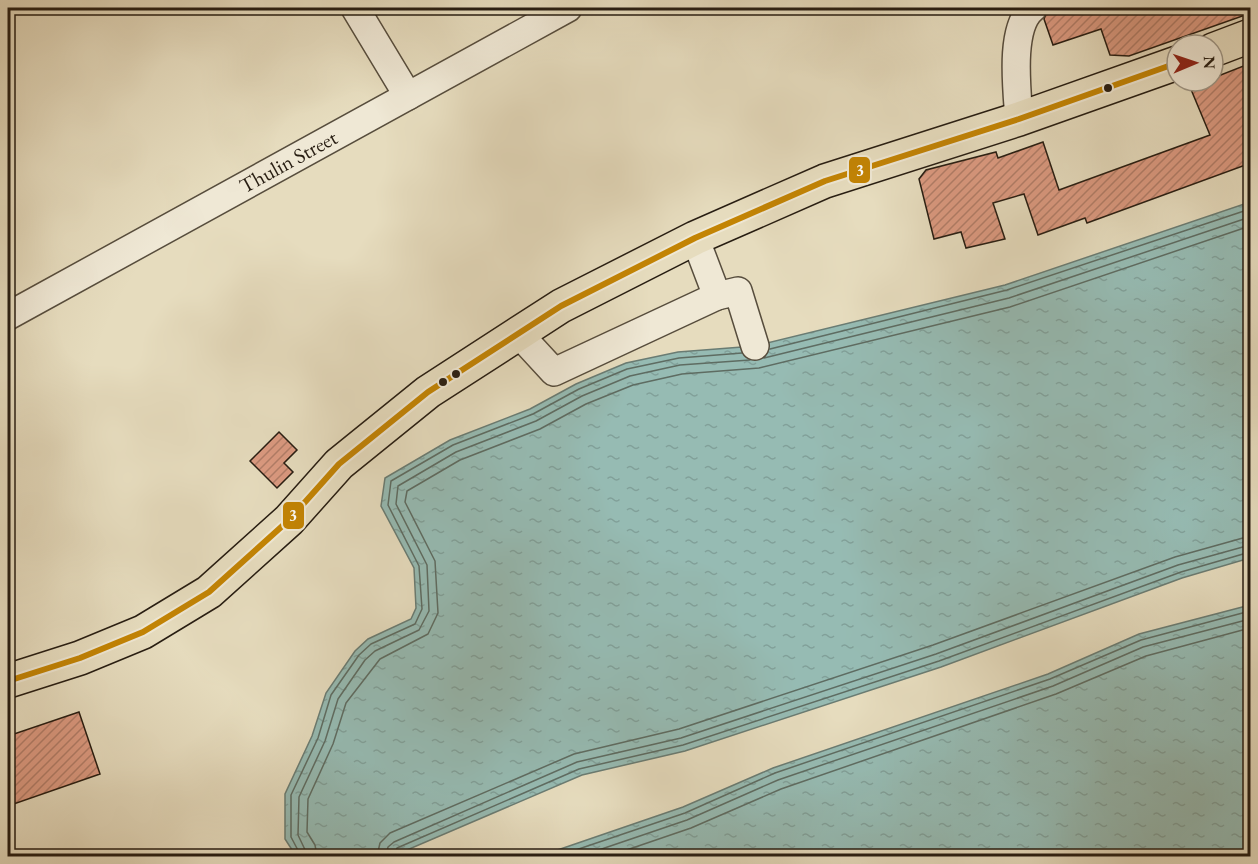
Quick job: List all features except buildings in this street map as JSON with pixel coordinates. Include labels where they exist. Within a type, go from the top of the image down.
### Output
[{"type":"main road","points":[[1225,46],[1251,36]]},
{"type":"main road","points":[[8,681],[80,658],[143,632],[209,592],[289,520],[339,464],[428,392],[561,306],[695,238],[825,181],[1019,119],[1165,67]]},
{"type":"street","points":[[355,8],[408,96]]},
{"type":"street","name":"Thulin Street","points":[[8,316],[568,8]]},
{"type":"street","points":[[1019,119],[1015,49],[1028,12],[1033,8]]},
{"type":"street","points":[[695,238],[717,296]]},
{"type":"street","points":[[518,333],[554,372],[717,296],[738,291],[754,346]]},
{"type":"water","points":[[1250,202],[1250,558],[1182,578],[941,667],[685,751],[582,775],[393,856],[296,856],[285,839],[285,794],[312,736],[326,693],[355,651],[368,639],[411,619],[416,608],[414,568],[381,506],[385,478],[450,440],[530,409],[576,384],[626,363],[678,352],[755,346],[1005,285]]},
{"type":"water","points":[[1250,605],[1250,856],[540,856],[683,807],[773,768],[1048,674],[1139,634]]},
{"type":"transit line","name":"3","points":[[8,681],[80,658],[143,632],[209,592],[289,520],[339,464],[428,392],[561,306],[695,238],[825,181],[1019,119],[1165,67]]}]
